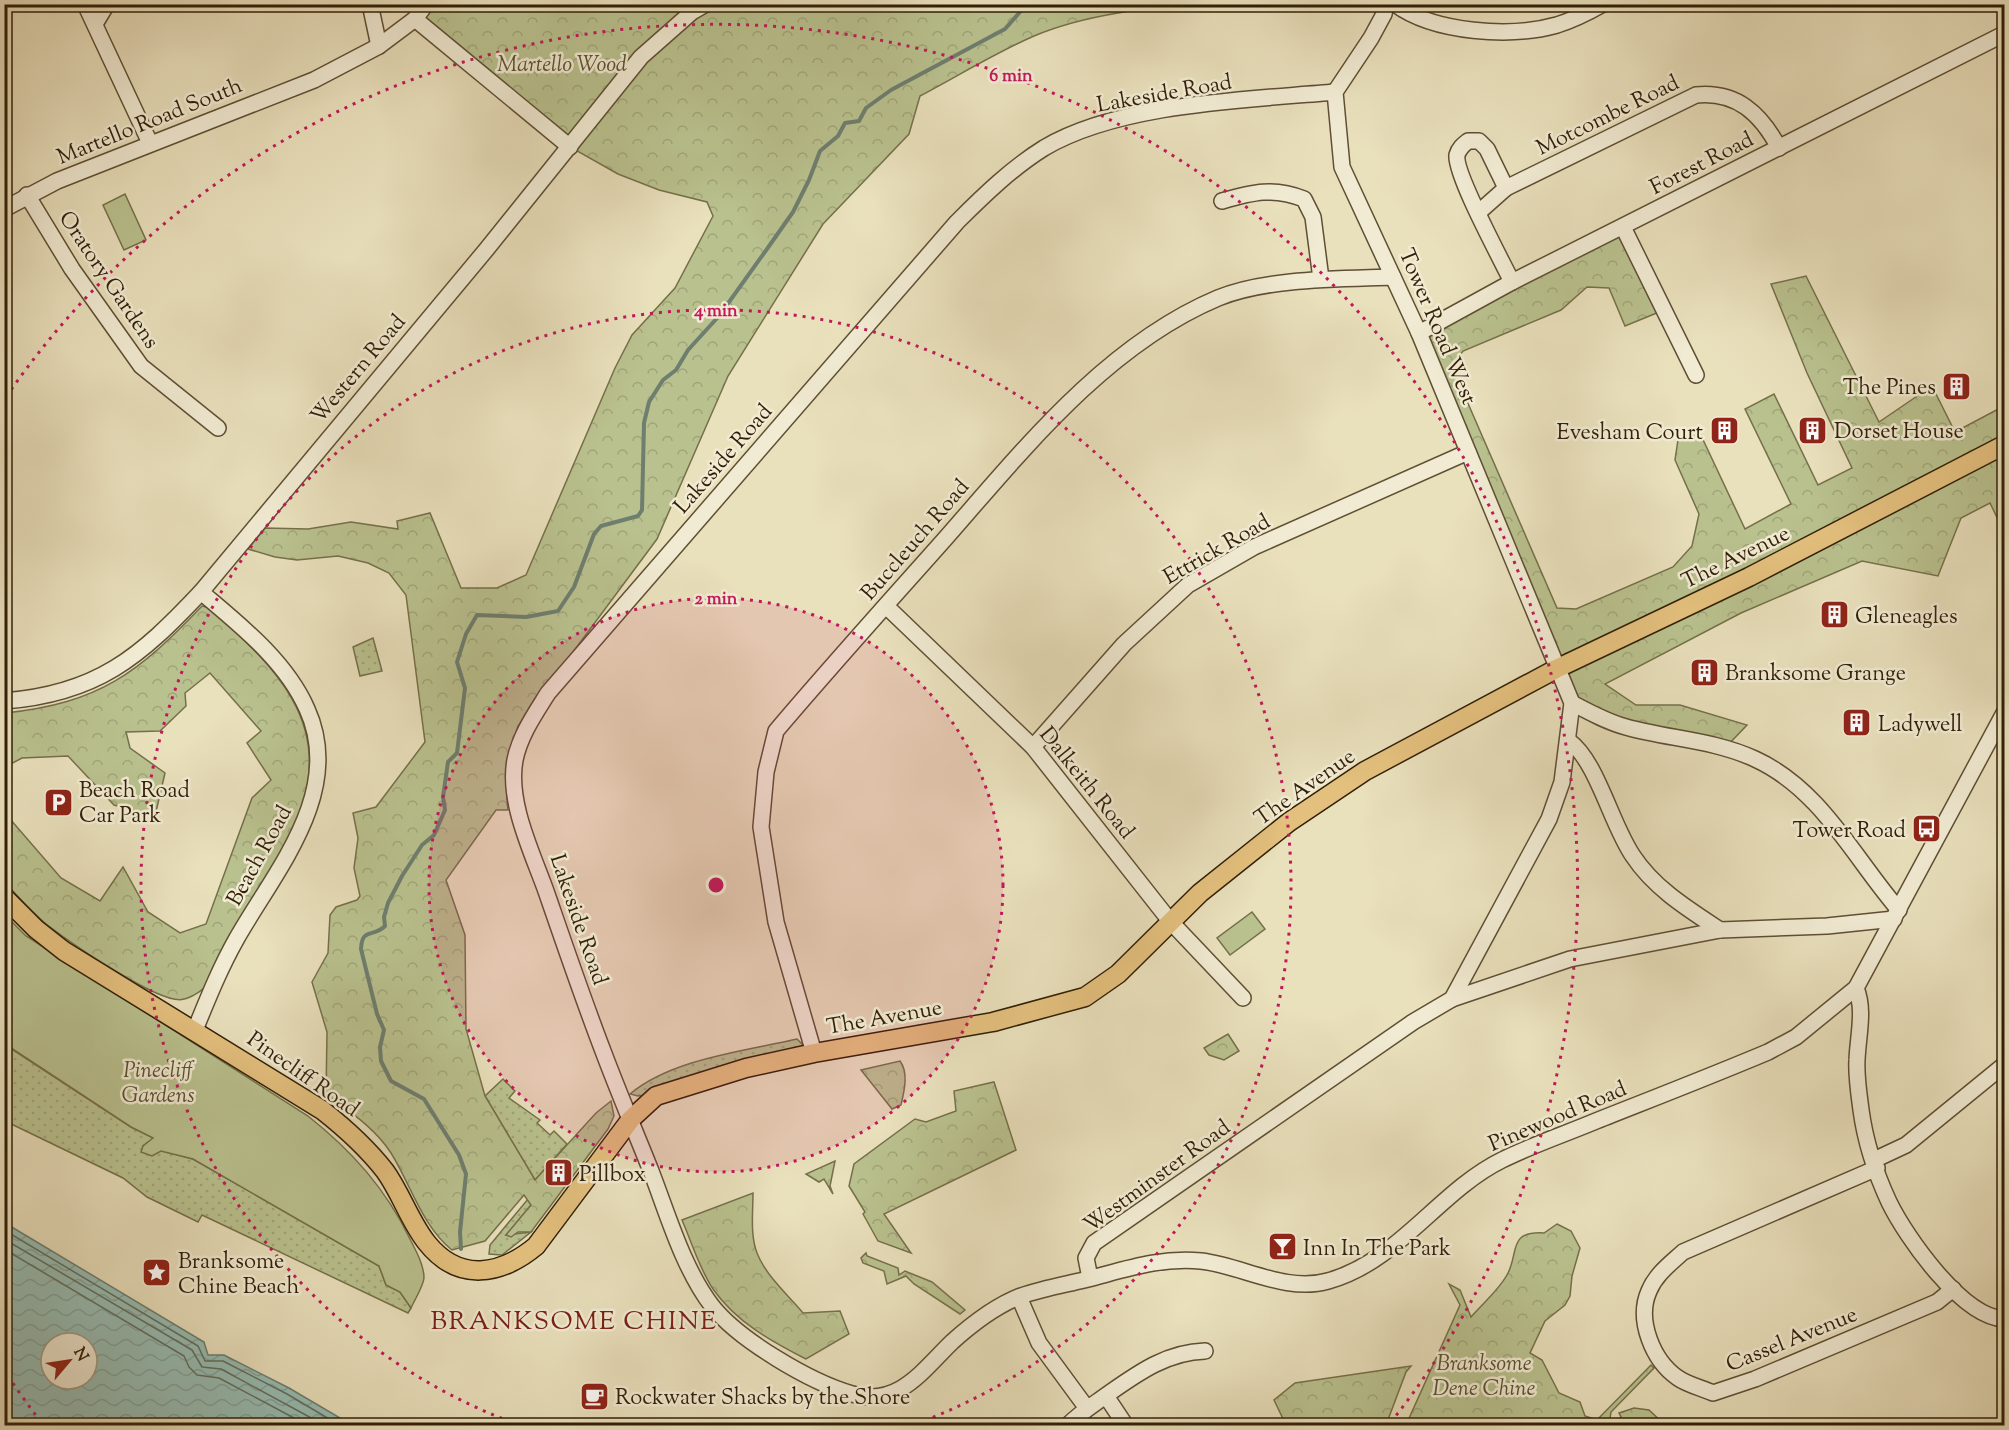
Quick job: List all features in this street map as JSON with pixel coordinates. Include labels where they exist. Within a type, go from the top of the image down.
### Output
[{"type":"main road","name":"The Avenue","points":[[631,1119],[645,1104],[670,1091],[746,1068],[814,1053],[993,1022],[1085,997],[1118,974],[1200,893],[1289,822],[1365,771],[1556,669],[1749,577],[2004,445]]},
{"type":"main road","name":"Pinecliff Road","points":[[4,897],[36,929],[64,951],[288,1087],[348,1131],[386,1173],[426,1242],[452,1263],[467,1269],[496,1270],[522,1258],[536,1246],[631,1119]]},
{"type":"street","points":[[85,4],[112,66],[150,143]]},
{"type":"street","points":[[95,24],[107,4]]},
{"type":"street","points":[[369,4],[379,46]]},
{"type":"street","name":"Martello Road South","points":[[4,209],[27,195],[150,143],[314,80],[379,46],[415,19],[426,4]]},
{"type":"street","name":"Western Road","points":[[4,701],[51,696],[100,678],[161,634],[201,592],[570,147],[641,57],[692,12],[706,4]]},
{"type":"street","points":[[1335,92],[1371,38],[1384,14],[1386,4]]},
{"type":"street","points":[[1395,4],[1403,10],[1447,26],[1503,33],[1556,25],[1603,4]]},
{"type":"street","points":[[415,19],[570,147]]},
{"type":"street","name":"Forest Road","points":[[1419,333],[1512,282],[2004,34]]},
{"type":"street","name":"Tower Road West","points":[[1335,92],[1342,167],[1419,333],[1572,703]]},
{"type":"street","name":"Lakeside Road","points":[[631,1119],[591,1020],[518,808],[514,783],[515,760],[525,730],[548,693],[957,222],[991,188],[1044,148],[1094,125],[1141,114],[1335,92]]},
{"type":"street","name":"Motcombe Road","points":[[1479,212],[1506,188],[1696,95],[1722,96],[1751,109],[1769,129],[1779,148]]},
{"type":"street","points":[[1506,188],[1487,149],[1479,141],[1468,141],[1461,147],[1457,157],[1479,212],[1512,282]]},
{"type":"street","points":[[1222,201],[1253,192],[1284,191],[1304,199],[1314,217],[1321,279]]},
{"type":"street","name":"Oratory Gardens","points":[[27,195],[72,269],[141,366],[218,428]]},
{"type":"street","points":[[1623,227],[1696,375]]},
{"type":"street","name":"Buccleuch Road","points":[[814,1053],[776,922],[761,827],[766,772],[776,731],[990,487],[1097,374],[1137,342],[1178,317],[1220,297],[1262,287],[1321,279],[1393,277]]},
{"type":"street","name":"Ettrick Road","points":[[1033,747],[1124,644],[1188,585],[1254,547],[1468,452]]},
{"type":"street","name":"Beach Road","points":[[195,1029],[225,959],[299,836],[309,811],[317,774],[316,743],[308,709],[286,674],[247,631],[201,592]]},
{"type":"street","name":"Dalkeith Road","points":[[886,606],[1033,747],[1170,921],[1243,998]]},
{"type":"street","points":[[1452,999],[1549,819],[1562,782],[1572,703],[1626,727],[1710,743],[1756,759],[1774,770],[1791,782],[1827,815],[1897,915],[2004,713]]},
{"type":"street","points":[[1569,741],[1580,749],[1588,762],[1615,823],[1633,856],[1656,885],[1720,930]]},
{"type":"street","name":"Westminster Road","points":[[1090,1278],[1086,1258],[1094,1243],[1413,1022],[1452,999],[1570,959],[1720,930],[1827,926],[1897,915]]},
{"type":"street","name":"Pinewood Road","points":[[1090,1278],[1160,1259],[1204,1261],[1284,1282],[1313,1284],[1330,1281],[1379,1255],[1402,1238],[1449,1195],[1498,1161],[1768,1052],[1796,1037],[1856,988],[1897,915]]},
{"type":"street","points":[[1856,988],[1861,1001],[1857,1062],[1861,1111],[1876,1164],[1901,1224],[1953,1289],[1983,1313],[2004,1319]]},
{"type":"street","name":"Cassel Avenue","points":[[1953,1289],[1937,1302],[1755,1379],[1713,1393],[1678,1378],[1655,1355],[1645,1326],[1648,1292],[1669,1264],[1683,1252],[1876,1164],[1906,1144],[2004,1065]]},
{"type":"street","points":[[631,1119],[691,1269],[710,1304],[726,1323],[770,1355],[852,1394],[871,1397],[902,1390],[915,1382],[951,1343],[985,1315],[1019,1297],[1090,1278]]},
{"type":"street","points":[[1019,1297],[1039,1343],[1086,1407]]},
{"type":"street","points":[[1068,1425],[1086,1407],[1106,1396],[1134,1374],[1165,1359],[1189,1351],[1205,1351]]},
{"type":"street","points":[[1106,1396],[1126,1425]]},
{"type":"green space","name":"Martello Wood","points":[[426,5],[1205,5],[1163,7],[1074,22],[1034,36],[920,96],[909,134],[823,224],[728,376],[657,539],[518,726],[508,768],[506,788],[508,810],[496,810],[446,880],[465,935],[466,1029],[485,1096],[535,1180],[596,1113],[611,1101],[614,1116],[608,1129],[531,1232],[518,1232],[511,1237],[506,1235],[531,1205],[524,1195],[485,1241],[452,1250],[425,1217],[385,1144],[362,1121],[326,1094],[327,1032],[312,982],[328,953],[330,915],[336,907],[357,900],[360,896],[354,868],[358,838],[353,813],[376,807],[425,742],[406,595],[389,573],[368,563],[338,556],[297,560],[275,557],[248,549],[265,528],[308,529],[351,522],[398,529],[397,521],[430,513],[461,588],[497,588],[526,575],[615,368],[632,335],[675,288],[713,216],[707,202],[659,190],[618,174],[570,147],[415,19]]},
{"type":"green space","points":[[125,194],[146,240],[124,250],[103,205]]},
{"type":"green space","points":[[1623,227],[1664,310],[1625,326],[1609,288],[1587,287],[1561,310],[1463,351],[1454,363],[1460,385],[1557,608],[1576,609],[1673,567],[1692,546],[1699,514],[1675,460],[1678,440],[1698,429],[1745,529],[1791,504],[1745,409],[1774,394],[1818,485],[1852,468],[1807,373],[1771,284],[1806,276],[1879,422],[1932,386],[1955,432],[2004,406],[2004,532],[1990,503],[1961,518],[1938,576],[1862,561],[1741,613],[1605,684],[1636,705],[1680,705],[1747,725],[1725,748],[1626,727],[1572,703],[1419,333]]},
{"type":"green space","points":[[202,606],[210,608],[255,651],[275,673],[291,697],[303,722],[309,750],[308,780],[300,813],[288,841],[226,945],[208,982],[202,990],[192,996],[173,999],[136,983],[93,957],[46,924],[20,899],[5,882],[4,812],[61,878],[100,901],[123,867],[148,912],[180,933],[206,924],[252,798],[271,780],[247,743],[261,731],[210,673],[185,693],[186,706],[160,731],[126,732],[130,748],[165,773],[155,816],[114,805],[68,756],[22,758],[5,767],[5,713],[67,701],[115,681],[158,650]]},
{"type":"green space","points":[[373,638],[382,671],[360,676],[353,647]]},
{"type":"green space","points":[[1252,912],[1265,929],[1230,955],[1217,938]]},
{"type":"green space","name":"Pinecliff Gardens","points":[[4,914],[26,936],[308,1116],[339,1143],[379,1187],[401,1221],[419,1258],[424,1278],[411,1308],[400,1292],[386,1285],[379,1266],[193,1159],[161,1151],[152,1156],[141,1152],[143,1146],[153,1138],[131,1127],[5,1044]]},
{"type":"green space","points":[[1228,1034],[1239,1051],[1224,1060],[1209,1055],[1204,1048]]},
{"type":"green space","points":[[797,1039],[803,1045],[801,1050],[647,1095],[630,1094],[666,1072],[687,1064]]},
{"type":"green space","points":[[4,1044],[131,1127],[154,1138],[143,1146],[193,1159],[379,1266],[386,1285],[400,1292],[411,1308],[408,1313],[202,1215],[198,1222],[147,1197],[123,1178],[5,1121]]},
{"type":"green space","points":[[900,1061],[905,1077],[904,1089],[901,1105],[892,1109],[861,1070]]},
{"type":"green space","points":[[503,1079],[515,1091],[509,1098],[540,1120],[537,1123],[550,1135],[554,1131],[567,1144],[535,1180],[485,1096]]},
{"type":"green space","points":[[994,1082],[1016,1150],[884,1214],[911,1253],[878,1241],[863,1214],[865,1212],[849,1186],[854,1164],[915,1119],[926,1122],[956,1111],[954,1091]]},
{"type":"green space","points":[[835,1161],[830,1186],[833,1194],[824,1179],[819,1182],[806,1174]]},
{"type":"green space","points":[[753,1193],[753,1239],[766,1270],[803,1313],[840,1311],[849,1334],[806,1359],[755,1330],[722,1301],[704,1273],[682,1220]]},
{"type":"green space","points":[[528,1199],[531,1205],[506,1235],[531,1232],[502,1255],[489,1254],[490,1245]]},
{"type":"green space","name":"Branksome Dene Chine","points":[[1557,1224],[1571,1231],[1580,1248],[1572,1276],[1570,1296],[1565,1305],[1545,1321],[1530,1353],[1542,1360],[1559,1393],[1580,1402],[1585,1416],[1597,1420],[1651,1365],[1654,1368],[1611,1412],[1609,1425],[1406,1425],[1460,1305],[1449,1284],[1460,1290],[1471,1317],[1505,1279],[1520,1239],[1533,1233],[1544,1233]]},
{"type":"green space","points":[[866,1253],[867,1256],[898,1268],[899,1275],[905,1271],[932,1282],[965,1310],[960,1314],[914,1284],[906,1276],[887,1284],[884,1271],[863,1263],[861,1258]]},
{"type":"green space","points":[[1411,1366],[1406,1372],[1386,1425],[1286,1425],[1274,1400],[1295,1383]]},
{"type":"green space","points":[[1634,1408],[1649,1410],[1665,1425],[1614,1425],[1621,1417],[1619,1413]]},
{"type":"water","points":[[5,1223],[204,1342],[208,1355],[224,1355],[289,1388],[352,1425],[5,1425]]},
{"type":"waterway","points":[[461,1249],[460,1232],[466,1174],[459,1155],[424,1099],[391,1081],[381,1061],[380,1047],[384,1030],[377,1014],[361,949],[363,938],[366,935],[381,930],[385,926],[384,917],[388,903],[422,845],[434,835],[445,810],[443,797],[448,762],[457,753],[465,688],[457,662],[466,634],[477,615],[526,617],[558,611],[574,587],[594,534],[601,526],[638,516],[642,510],[644,423],[649,402],[663,380],[676,370],[688,350],[719,316],[793,212],[820,151],[838,136],[845,123],[859,121],[866,108],[891,90],[1005,29],[1027,4]]},
{"type":"place","name":"The Pines","points":[[1957,386]]},
{"type":"place","name":"Dorset House","points":[[1813,430]]},
{"type":"place","name":"Evesham Court","points":[[1724,431]]},
{"type":"place","name":"Gleneagles","points":[[1834,615]]},
{"type":"place","name":"Branksome Grange","points":[[1704,672]]},
{"type":"place","name":"Ladywell","points":[[1857,723]]},
{"type":"place","name":"Beach Road Car Park","points":[[58,802]]},
{"type":"place","name":"Tower Road","points":[[1927,829]]},
{"type":"place","name":"Pillbox","points":[[558,1173]]},
{"type":"place","name":"Inn In The Park","points":[[1282,1247]]},
{"type":"place","name":"Branksome Chine Beach","points":[[157,1273]]},
{"type":"place","name":"Rockwater Shacks by the Shore","points":[[594,1396]]},
{"type":"district","name":"BRANKSOME CHINE","points":[[574,1320]]}]
